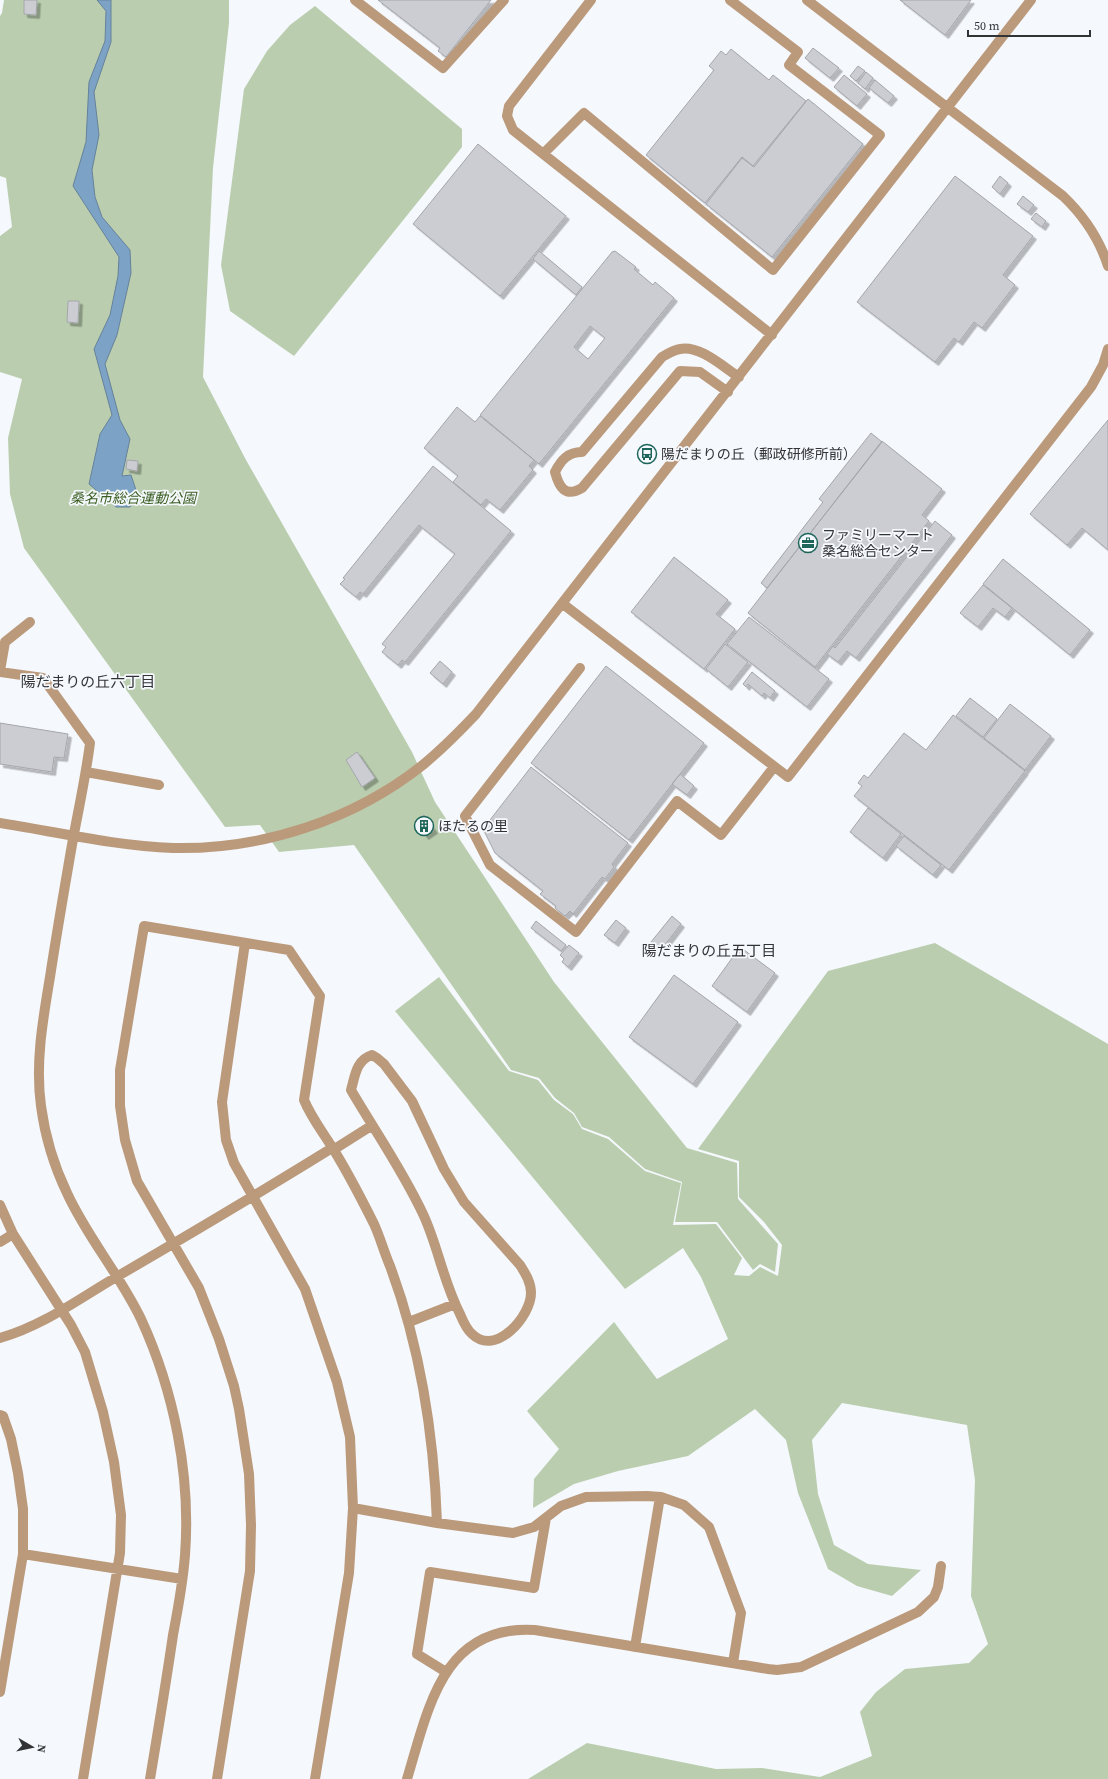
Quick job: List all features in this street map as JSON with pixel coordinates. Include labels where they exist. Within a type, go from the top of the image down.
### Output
[{"type":"street","points":[[355,0],[443,68],[504,0]]},
{"type":"street","points":[[591,0],[509,106],[506,116],[512,130],[772,334]]},
{"type":"street","points":[[543,154],[584,113],[773,270],[880,135],[789,64],[798,52],[730,0]]},
{"type":"street","points":[[807,0],[1063,196],[1080,212],[1090,227],[1108,266]]},
{"type":"street","points":[[0,823],[74,836],[156,847],[197,848],[235,844],[292,832],[338,816],[391,788],[424,765],[476,714],[728,392],[1031,0]]},
{"type":"street","points":[[728,392],[700,372],[680,371],[582,488],[576,492],[569,492],[563,489],[558,482],[555,472],[565,456],[575,452],[582,452],[662,357],[680,349],[694,350],[707,356],[739,377]]},
{"type":"street","points":[[563,604],[788,777],[1091,388],[1103,365],[1108,349]]},
{"type":"street","points":[[30,622],[5,642],[0,671],[43,678],[90,743],[42,1026],[39,1051],[40,1104],[49,1143],[57,1169],[68,1196],[117,1276],[141,1320],[153,1349],[164,1380],[176,1428],[183,1475],[185,1502],[185,1556],[153,1779]]},
{"type":"street","points":[[580,668],[465,816],[490,866],[576,932],[677,801],[721,835],[774,767]]},
{"type":"street","points":[[86,772],[159,785]]},
{"type":"street","points":[[217,1779],[250,1571],[251,1518],[249,1474],[239,1409],[227,1362],[207,1306],[174,1244],[137,1181],[124,1140],[120,1106],[120,1070],[144,926],[289,950],[320,996],[304,1100],[309,1111],[333,1149],[375,1226],[409,1322],[418,1357],[428,1417],[435,1474],[437,1523]]},
{"type":"street","points":[[245,943],[222,1102],[223,1126],[229,1152],[234,1163],[254,1196],[305,1290],[337,1382],[350,1437],[354,1508],[352,1542],[345,1606],[315,1779]]},
{"type":"street","points":[[372,1056],[384,1064],[412,1101],[444,1169],[464,1202],[520,1265],[527,1276],[531,1292],[528,1308],[519,1320],[500,1339],[485,1341],[478,1339],[467,1328],[455,1304],[441,1269],[424,1216],[412,1191],[371,1126],[351,1090],[360,1063],[365,1057],[372,1056]]},
{"type":"street","points":[[0,1338],[30,1327],[61,1310],[371,1126]]},
{"type":"street","points":[[0,1205],[13,1234],[61,1310],[85,1352],[103,1412],[114,1462],[120,1515],[120,1553],[83,1779]]},
{"type":"street","points":[[0,1242],[13,1234]]},
{"type":"street","points":[[409,1322],[455,1304]]},
{"type":"street","points":[[0,1415],[3,1416],[11,1439],[23,1509],[23,1554],[0,1692]]},
{"type":"street","points":[[354,1508],[437,1523],[513,1533],[534,1527],[561,1506],[586,1497],[647,1496],[660,1497],[684,1504],[709,1527],[741,1613],[733,1663]]},
{"type":"street","points":[[635,1647],[660,1497]]},
{"type":"street","points":[[446,1672],[417,1654],[430,1572],[534,1588],[546,1518]]},
{"type":"street","points":[[23,1554],[182,1579]]},
{"type":"street","points":[[407,1779],[432,1699],[446,1672],[464,1650],[488,1637],[512,1630],[535,1630],[777,1670],[801,1667],[918,1612],[934,1597],[938,1587],[941,1566]]},
{"type":"green space","name":"桑名市総合運動公園","points":[[4,0],[229,0],[229,23],[213,168],[203,377],[246,460],[412,752],[435,802],[554,982],[687,1148],[737,1163],[738,1199],[778,1244],[775,1272],[760,1264],[753,1270],[717,1222],[675,1222],[682,1182],[645,1169],[609,1137],[582,1127],[574,1113],[555,1098],[539,1078],[511,1070],[354,845],[279,852],[260,825],[225,827],[24,548],[10,494],[8,438],[22,379],[0,372],[0,236],[12,227],[6,178],[0,176],[0,16],[2,13]]},
{"type":"green space","points":[[315,6],[462,129],[462,147],[294,356],[230,311],[221,265],[244,89],[267,51],[290,25]]},
{"type":"green space","points":[[935,943],[1108,1044],[1108,1779],[528,1779],[587,1743],[716,1769],[762,1768],[820,1777],[872,1756],[860,1712],[876,1692],[905,1669],[969,1663],[988,1644],[971,1596],[975,1480],[967,1425],[842,1403],[812,1440],[818,1494],[834,1545],[868,1564],[921,1570],[892,1596],[857,1586],[828,1569],[798,1493],[786,1440],[755,1409],[688,1456],[618,1471],[574,1484],[533,1508],[534,1479],[559,1449],[527,1411],[614,1322],[657,1379],[728,1339],[701,1277],[683,1248],[625,1289],[395,1011],[439,977],[509,1071],[538,1080],[554,1100],[573,1114],[582,1129],[608,1139],[645,1171],[681,1183],[673,1225],[716,1224],[742,1258],[734,1275],[749,1276],[760,1267],[778,1276],[782,1245],[764,1222],[739,1197],[739,1161],[698,1149],[828,971]]},
{"type":"water","points":[[97,0],[111,0],[111,42],[94,92],[99,135],[92,170],[95,197],[102,217],[130,250],[131,273],[117,335],[105,364],[120,420],[130,439],[122,476],[131,475],[137,493],[130,507],[116,507],[89,484],[100,434],[112,415],[94,349],[110,315],[118,276],[119,257],[73,186],[86,142],[89,82],[105,41],[106,11]]},
{"type":"building","points":[[24,0],[37,0],[36,15],[24,14]]},
{"type":"building","points":[[378,0],[491,0],[446,57],[438,51],[440,48]]},
{"type":"building","points":[[900,0],[971,0],[945,35]]},
{"type":"building","points":[[813,48],[839,68],[830,78],[805,58]]},
{"type":"building","points":[[731,49],[769,80],[773,75],[806,101],[753,166],[742,157],[705,203],[646,155],[714,70],[709,66],[721,51],[726,55]]},
{"type":"building","points":[[858,66],[865,71],[856,81],[850,76]]},
{"type":"building","points":[[866,72],[873,78],[865,89],[858,83]]},
{"type":"building","points":[[844,75],[867,94],[857,106],[834,87]]},
{"type":"building","points":[[875,80],[894,96],[888,103],[869,88]]},
{"type":"building","points":[[808,99],[863,144],[772,257],[706,204],[742,158],[754,167]]},
{"type":"building","points":[[478,144],[566,216],[500,296],[413,224]]},
{"type":"building","points":[[955,176],[1033,236],[1003,275],[1015,285],[982,328],[974,322],[959,342],[954,338],[935,362],[857,302]]},
{"type":"building","points":[[1000,176],[1008,183],[1000,194],[992,187]]},
{"type":"building","points":[[1023,196],[1034,205],[1028,212],[1017,204]]},
{"type":"building","points":[[1036,213],[1046,221],[1042,227],[1031,219]]},
{"type":"building","points":[[539,251],[582,287],[576,295],[533,259]]},
{"type":"building","points":[[615,251],[636,267],[634,269],[653,285],[655,282],[674,298],[539,464],[480,415],[612,252]],"holes":[[[590,326],[605,338],[588,359],[574,347]]]},
{"type":"building","points":[[68,301],[79,301],[78,323],[67,322]]},
{"type":"building","points":[[457,407],[475,422],[480,416],[534,460],[529,466],[533,470],[500,510],[486,499],[481,505],[453,482],[458,476],[424,448]]},
{"type":"building","points":[[1108,420],[1108,550],[1082,528],[1067,545],[1030,514]]},
{"type":"building","points":[[871,433],[882,442],[767,588],[761,583],[823,502],[819,499]]},
{"type":"building","points":[[882,441],[942,489],[922,515],[929,521],[815,667],[748,613]]},
{"type":"building","points":[[127,460],[138,461],[137,471],[126,469]]},
{"type":"building","points":[[433,466],[511,531],[405,662],[402,660],[398,665],[382,652],[386,647],[382,644],[455,554],[419,525],[363,594],[360,592],[356,597],[340,584],[345,579],[343,578]]},
{"type":"building","points":[[935,521],[952,535],[856,658],[847,651],[838,662],[827,654],[833,646],[835,648]]},
{"type":"building","points":[[674,557],[728,600],[716,614],[735,629],[704,669],[631,612]]},
{"type":"building","points":[[1003,559],[1090,630],[1070,655],[983,584]]},
{"type":"building","points":[[983,585],[1012,608],[1005,617],[993,608],[978,627],[960,613]]},
{"type":"building","points":[[749,617],[829,679],[807,707],[727,644]]},
{"type":"building","points":[[725,644],[748,662],[728,687],[706,669]]},
{"type":"building","points":[[440,661],[452,672],[443,684],[430,673]]},
{"type":"building","points":[[606,666],[704,743],[629,840],[531,763]]},
{"type":"building","points":[[752,672],[775,691],[770,698],[764,693],[762,696],[748,684],[746,687],[743,684]]},
{"type":"building","points":[[970,698],[997,719],[983,737],[956,716]]},
{"type":"building","points":[[1010,704],[1051,736],[1025,770],[984,738]]},
{"type":"building","points":[[953,715],[1025,771],[949,870],[854,796],[862,786],[858,783],[864,775],[868,778],[904,733],[926,750]]},
{"type":"building","points":[[0,723],[68,734],[64,758],[54,757],[52,772],[0,764]]},
{"type":"building","points":[[357,752],[375,778],[362,787],[346,760]]},
{"type":"building","points":[[531,767],[628,843],[612,864],[614,867],[605,879],[602,877],[573,914],[570,911],[565,916],[555,908],[556,906],[540,894],[543,891],[495,853],[483,829]]},
{"type":"building","points":[[680,774],[694,786],[687,795],[672,784]]},
{"type":"building","points":[[868,808],[901,834],[883,858],[850,832]]},
{"type":"building","name":"ほたるの里","points":[[424,815],[434,830],[425,836],[415,821]]},
{"type":"building","points":[[904,836],[941,865],[933,875],[896,846]]},
{"type":"building","points":[[672,916],[681,924],[661,950],[651,942]]},
{"type":"building","points":[[616,920],[626,928],[615,943],[604,935]]},
{"type":"building","points":[[536,921],[566,945],[561,951],[531,928]]},
{"type":"building","points":[[569,945],[579,953],[568,967],[562,962],[564,959],[560,955]]},
{"type":"building","points":[[740,947],[775,973],[747,1012],[712,986]]},
{"type":"building","points":[[674,975],[738,1022],[693,1084],[629,1037]]},
{"type":"place","name":"陽だまりの丘（郵政研修所前）","points":[[647,454]]},
{"type":"place","name":"ファミリーマート 桑名総合センター","points":[[808,543]]},
{"type":"place","name":"ほたるの里","points":[[424,826]]},
{"type":"district","name":"陽だまりの丘六丁目","points":[[88,682]]},
{"type":"district","name":"陽だまりの丘五丁目","points":[[709,951]]}]
